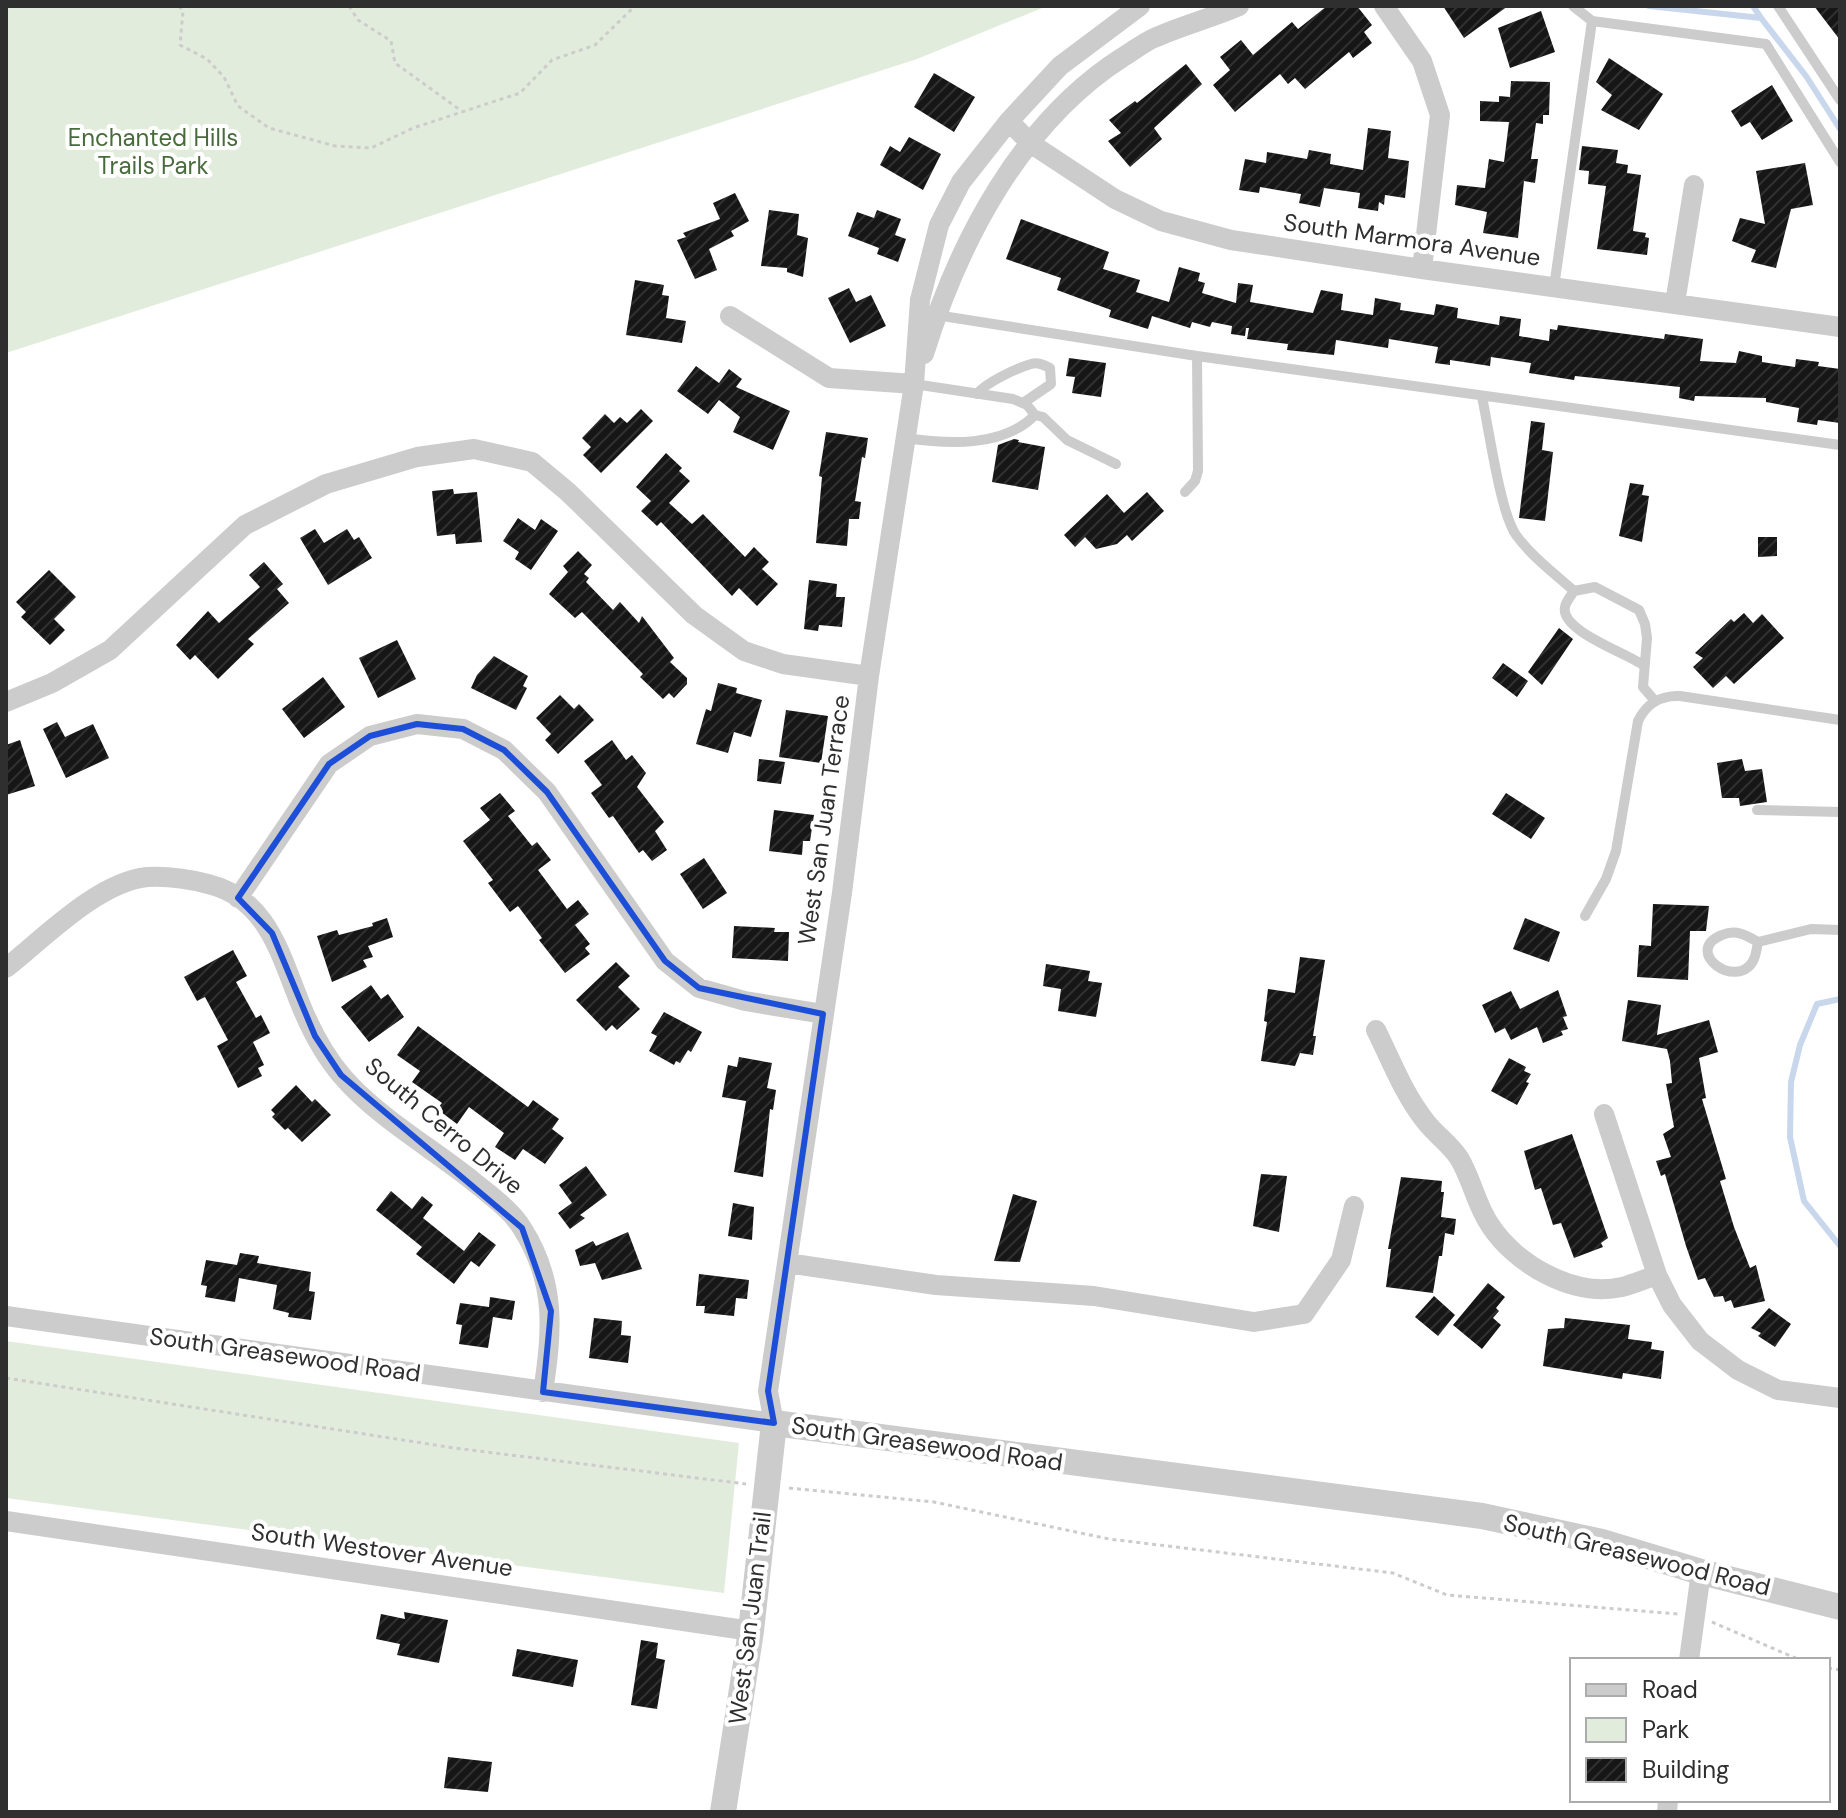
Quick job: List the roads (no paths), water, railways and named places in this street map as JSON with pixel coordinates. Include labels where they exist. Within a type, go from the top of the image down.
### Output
[{"type":"street","name":"West San Juan Terrace","points":[[774,1423],[768,1391],[869,676],[914,384],[920,300],[939,225],[961,182],[1009,121],[1060,66],[1140,6]]},
{"type":"street","name":"West San Juan Terrace","points":[[914,384],[936,315],[967,243],[990,201],[1030,143],[1090,78],[1153,38],[1239,6]]},
{"type":"street","points":[[1384,6],[1422,61],[1440,115],[1422,269]]},
{"type":"street","name":"South Marmora Avenue","points":[[1009,121],[1030,143],[1115,199],[1161,221],[1231,240],[1840,327]]},
{"type":"street","points":[[1675,303],[1694,185]]},
{"type":"street","points":[[730,316],[829,378],[914,384]]},
{"type":"street","points":[[6,702],[52,683],[110,650],[245,525],[326,484],[417,457],[474,449],[532,462],[568,492],[694,615],[744,651],[783,664],[869,676]]},
{"type":"street","points":[[238,898],[329,764],[370,736],[417,724],[463,729],[504,750],[547,792],[665,961],[699,988],[745,1001],[823,1014]]},
{"type":"street","name":"South Cerro Drive","points":[[6,968],[84,905],[110,889],[145,877],[211,885],[251,907],[272,933],[315,1036],[341,1075],[366,1100],[499,1202],[522,1228],[540,1266],[551,1311],[550,1347],[543,1392]]},
{"type":"street","points":[[1376,1030],[1406,1091],[1425,1121],[1456,1154],[1488,1224],[1509,1250],[1540,1272],[1569,1284],[1620,1287],[1657,1275]]},
{"type":"street","points":[[1604,1114],[1657,1275],[1672,1305],[1700,1341],[1738,1370],[1778,1390],[1840,1398]]},
{"type":"street","points":[[787,1263],[936,1285],[1094,1296],[1254,1322],[1304,1314],[1341,1260],[1354,1206]]},
{"type":"street","name":"South Greasewood Road","points":[[6,1316],[543,1392],[1482,1516],[1602,1542],[1701,1572],[1840,1607]]},
{"type":"street","name":"West San Juan Trail","points":[[723,1812],[751,1631],[774,1423]]},
{"type":"street","name":"South Westover Avenue","points":[[6,1521],[751,1631]]},
{"type":"street","points":[[1689,1658],[1701,1572]]},
{"type":"lane","points":[[1573,6],[1592,21],[1766,44],[1840,162]]},
{"type":"lane","points":[[1778,6],[1840,100]]},
{"type":"lane","points":[[1554,287],[1592,21]]},
{"type":"lane","points":[[936,315],[1482,397],[1840,445]]},
{"type":"lane","points":[[1185,492],[1195,481],[1198,471],[1197,356]]},
{"type":"lane","points":[[977,394],[983,386],[1031,364],[1041,363],[1050,368],[1051,384],[1023,403]]},
{"type":"lane","points":[[914,384],[1013,399],[1023,403],[1035,415],[1043,417],[1067,440],[1116,464]]},
{"type":"lane","points":[[1482,397],[1514,532],[1531,554],[1574,591]]},
{"type":"lane","points":[[905,438],[968,443],[1023,426],[1035,415]]},
{"type":"lane","points":[[1574,591],[1595,587],[1639,610],[1647,638],[1643,687],[1655,701]]},
{"type":"lane","points":[[1574,591],[1565,608],[1565,616],[1577,629],[1643,665]]},
{"type":"lane","points":[[1585,916],[1606,879],[1616,851],[1638,721],[1642,712],[1655,701],[1680,696],[1840,720]]},
{"type":"lane","points":[[1757,810],[1840,812]]},
{"type":"lane","points":[[1758,942],[1753,962],[1744,970],[1732,972],[1717,968],[1710,961],[1709,945],[1718,936],[1730,933],[1743,933],[1758,942],[1811,929],[1840,930]]},
{"type":"waterway","points":[[1649,6],[1761,18],[1806,76],[1840,129]]},
{"type":"waterway","points":[[1753,6],[1761,18]]},
{"type":"waterway","points":[[1840,999],[1817,1004],[1800,1045],[1791,1082],[1790,1137],[1804,1201],[1840,1246]]},
{"type":"park label","name":"Enchanted Hills Trails Park","points":[[153,152]]}]
